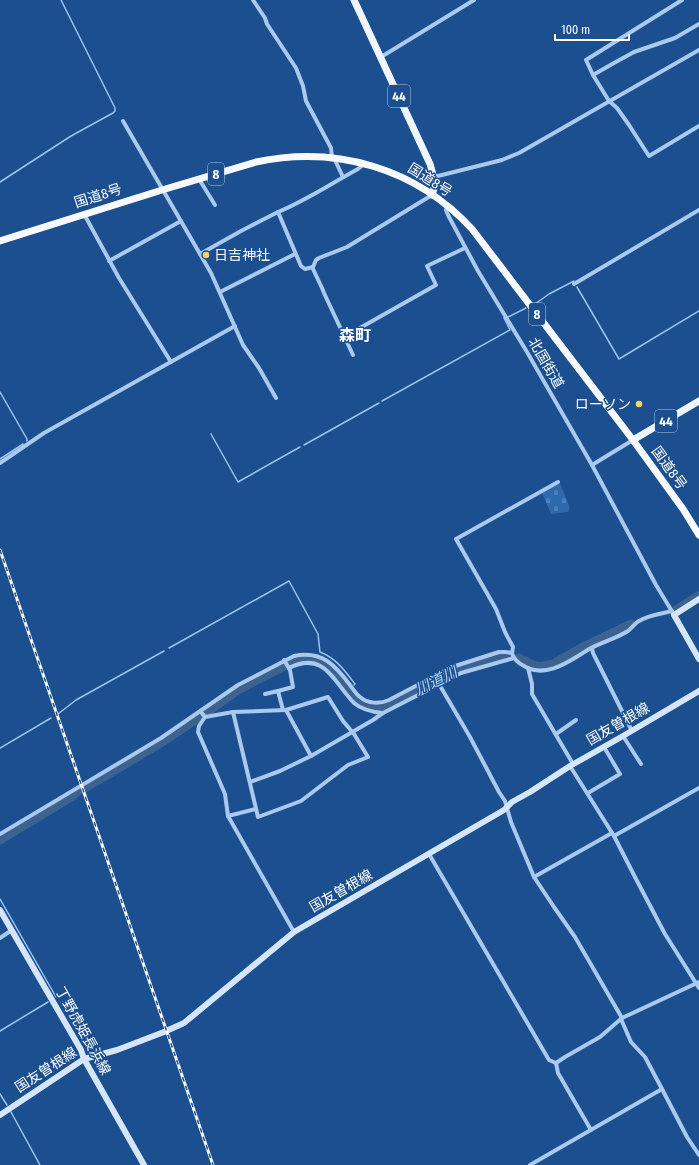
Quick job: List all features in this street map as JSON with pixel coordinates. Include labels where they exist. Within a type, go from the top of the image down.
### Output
[{"type":"highway","name":"国道8号","points":[[0,241],[162,190],[271,158],[315,156],[364,164],[386,170],[401,177],[448,206],[479,238],[633,440],[683,509],[699,535]]},
{"type":"main road","name":"44","points":[[354,0],[430,164],[434,177],[434,189],[432,195]]},
{"type":"main road","name":"44","points":[[633,440],[699,401]]},
{"type":"main road","points":[[699,599],[673,613],[699,659]]},
{"type":"main road","name":"国友曽根線","points":[[0,1115],[84,1059],[117,1050],[184,1023],[294,932],[504,810],[512,802],[572,765],[699,691]]},
{"type":"main road","name":"丁野虎姫長浜線","points":[[0,910],[81,1050],[84,1059],[144,1165]]},
{"type":"street","points":[[253,0],[296,68],[303,86],[306,101],[331,148],[333,158],[343,177]]},
{"type":"street","points":[[381,57],[474,0]]},
{"type":"street","points":[[682,0],[586,60],[593,75],[609,101],[617,108],[649,156],[699,126]]},
{"type":"street","points":[[593,75],[634,52],[675,38],[699,24]]},
{"type":"street","points":[[434,177],[502,160],[519,153],[699,50]]},
{"type":"street","points":[[123,121],[200,254],[220,292],[243,344],[260,368],[276,398]]},
{"type":"street","points":[[200,254],[241,231],[308,198],[364,164]]},
{"type":"street","points":[[199,179],[215,204]]},
{"type":"street","points":[[353,355],[313,270],[313,266],[319,258],[347,247],[432,195]]},
{"type":"street","name":"北国街道","points":[[448,206],[446,210],[448,215],[465,248],[592,465],[656,586],[673,613]]},
{"type":"street","points":[[574,284],[699,210]]},
{"type":"street","points":[[278,212],[295,254],[303,269],[313,266]]},
{"type":"street","points":[[84,214],[119,278],[172,362]]},
{"type":"street","points":[[109,261],[181,221]]},
{"type":"street","points":[[344,337],[436,285],[427,266],[465,248]]},
{"type":"street","points":[[220,292],[295,254]]},
{"type":"street","points":[[0,463],[44,433],[235,326]]},
{"type":"street","points":[[592,465],[633,440]]},
{"type":"street","points":[[558,482],[456,539],[496,609],[513,647],[512,653],[514,658],[528,668],[540,671],[554,669],[627,631],[642,619],[673,613]]},
{"type":"street","points":[[592,648],[593,653],[632,731]]},
{"type":"street","points":[[0,834],[161,738],[201,712],[238,685],[287,664],[300,654],[321,657],[333,665],[360,697],[373,703],[380,703],[389,700],[457,665],[499,652],[512,653]]},
{"type":"street","points":[[250,782],[280,771],[311,756],[383,713],[461,673],[514,658]]},
{"type":"street","points":[[287,664],[304,663],[319,666],[330,672],[355,704],[364,709],[383,713]]},
{"type":"street","points":[[265,694],[293,687],[287,664]]},
{"type":"street","points":[[528,668],[532,684],[532,694],[613,834],[666,934],[698,983],[699,988]]},
{"type":"street","points":[[439,684],[470,736],[508,806],[511,822],[534,877],[575,937],[622,1019],[630,1042],[645,1057],[699,1155]]},
{"type":"street","points":[[278,691],[284,710],[311,756]]},
{"type":"street","points":[[233,712],[258,817],[301,801],[348,765],[368,757],[328,697],[284,710],[233,712],[205,717],[199,726],[198,732],[224,794],[228,816],[294,932]]},
{"type":"street","points":[[201,712],[205,717]]},
{"type":"street","points":[[556,734],[576,720]]},
{"type":"street","points":[[623,736],[641,764]]},
{"type":"street","points":[[588,793],[620,774],[604,747]]},
{"type":"street","points":[[534,877],[699,788]]},
{"type":"street","points":[[228,816],[256,809]]},
{"type":"street","points":[[429,854],[549,1060],[556,1063]]},
{"type":"street","points":[[0,938],[12,930]]},
{"type":"street","points":[[556,1063],[600,1037],[622,1019],[698,983]]},
{"type":"street","points":[[556,1063],[560,1077],[591,1130]]},
{"type":"street","points":[[530,1165],[662,1089]]},
{"type":"green space","points":[[560,483],[570,508],[568,512],[551,514],[542,493]]},
{"type":"waterway","points":[[0,182],[71,136],[115,111],[115,108],[61,0]]},
{"type":"waterway","points":[[535,304],[549,294],[574,281]]},
{"type":"waterway","points":[[577,287],[619,359],[699,311]]},
{"type":"waterway","points":[[508,317],[526,308]]},
{"type":"waterway","points":[[382,401],[510,330],[504,318]]},
{"type":"waterway","points":[[0,392],[27,441]]},
{"type":"waterway","points":[[304,445],[379,403]]},
{"type":"waterway","points":[[211,434],[238,482],[300,447]]},
{"type":"waterway","points":[[0,459],[23,444]]},
{"type":"waterway","points":[[169,648],[289,581],[318,634],[320,652],[340,665],[348,674],[355,684],[354,685]]},
{"type":"waterway","name":"川道川","points":[[676,610],[698,596]]},
{"type":"waterway","name":"川道川","points":[[519,658],[540,667],[553,664],[585,646],[631,624]]},
{"type":"waterway","points":[[58,714],[76,700],[164,651]]},
{"type":"waterway","points":[[207,712],[238,690],[294,661],[312,660],[325,665],[335,673],[352,694],[361,702],[372,706],[387,705],[458,669],[507,656]]},
{"type":"waterway","points":[[0,748],[51,718]]},
{"type":"waterway","points":[[0,840],[73,796],[78,791],[164,741],[198,718]]},
{"type":"waterway","points":[[0,899],[56,997]]},
{"type":"waterway","points":[[0,1031],[48,1002]]},
{"type":"waterway","points":[[0,1094],[7,1105]]},
{"type":"waterway","points":[[11,1112],[40,1165]]},
{"type":"railway","points":[[0,550],[213,1165]]},
{"type":"place","name":"日吉神社","points":[[206,255]]},
{"type":"place","name":"ローソン","points":[[639,404]]},
{"type":"district","name":"森町","points":[[355,335]]}]
